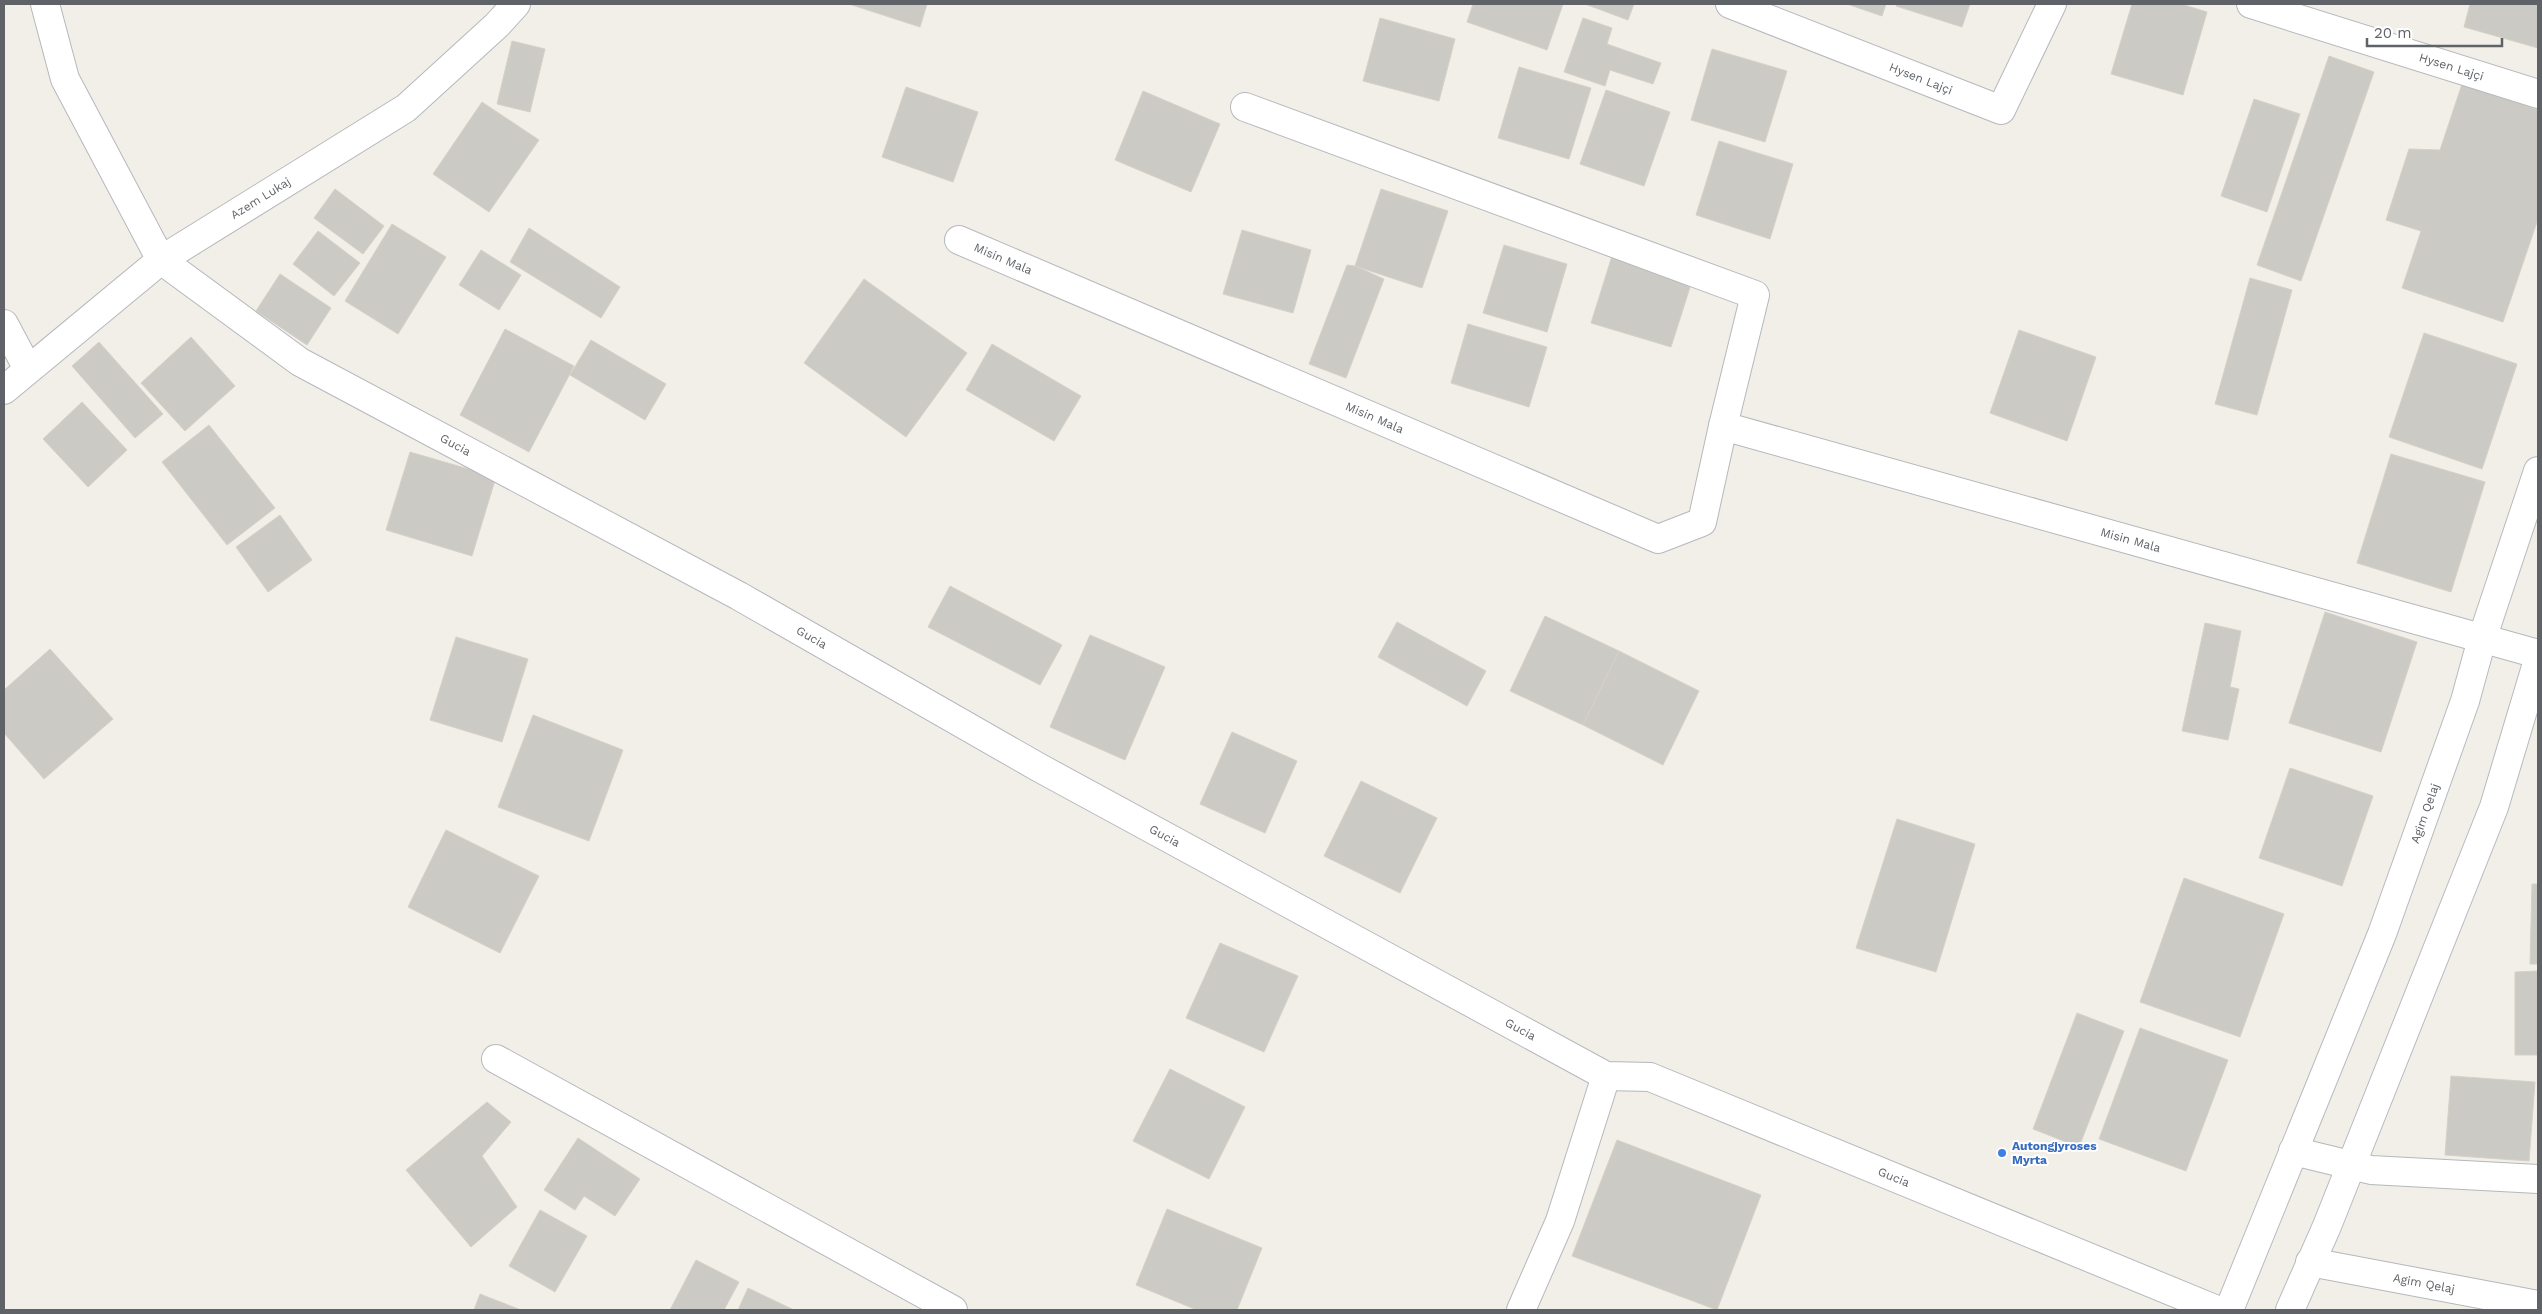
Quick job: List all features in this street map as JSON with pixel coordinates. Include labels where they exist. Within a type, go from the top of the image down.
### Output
[{"type":"street","points":[[45,4],[65,79],[161,260]]},
{"type":"street","name":"Azem Lukaj","points":[[4,390],[161,260],[406,108],[497,25],[516,4]]},
{"type":"street","name":"Hysen Lajçi","points":[[1730,4],[2001,110],[2052,4]]},
{"type":"street","name":"Hysen Lajçi","points":[[2251,4],[2538,94]]},
{"type":"street","name":"Misin Mala","points":[[960,240],[1658,539],[1702,522],[1755,294],[1245,107]]},
{"type":"street","name":"Gucia","points":[[161,260],[300,362],[739,596],[1038,767],[1606,1076],[1650,1077],[2217,1310]]},
{"type":"street","points":[[4,324],[28,369]]},
{"type":"street","name":"Misin Mala","points":[[1723,426],[2538,654]]},
{"type":"street","name":"Agim Qelaj","points":[[2229,1310],[2382,934],[2465,701],[2482,638],[2532,510],[2538,471]]},
{"type":"street","points":[[2290,1310],[2327,1226],[2494,807],[2538,660]]},
{"type":"street","points":[[496,1059],[953,1310]]},
{"type":"street","points":[[1520,1310],[1560,1221],[1606,1076]]},
{"type":"street","points":[[2293,1151],[2371,1170],[2538,1179]]},
{"type":"street","name":"Agim Qelaj","points":[[2310,1262],[2538,1304]]},
{"type":"building","points":[[849,4],[927,4],[920,27]]},
{"type":"building","points":[[1473,4],[1563,4],[1547,50],[1467,22]]},
{"type":"building","points":[[1585,4],[1634,4],[1628,20]]},
{"type":"building","points":[[1847,4],[1886,4],[1882,16]]},
{"type":"building","points":[[1897,4],[1970,4],[1962,27],[1896,6]]},
{"type":"building","points":[[2132,4],[2181,4],[2207,12],[2183,95],[2111,74]]},
{"type":"building","points":[[2470,4],[2538,4],[2538,48],[2464,27]]},
{"type":"building","points":[[1380,18],[1455,39],[1439,101],[1363,81]]},
{"type":"building","points":[[1583,18],[1612,28],[1607,44],[1661,63],[1653,84],[1610,70],[1605,86],[1564,72]]},
{"type":"building","points":[[512,41],[545,49],[530,112],[497,104]]},
{"type":"building","points":[[1712,49],[1787,71],[1765,142],[1691,120]]},
{"type":"building","points":[[2329,56],[2374,72],[2301,281],[2257,265]]},
{"type":"building","points":[[1519,67],[1591,88],[1569,159],[1498,138]]},
{"type":"building","points":[[2462,84],[2538,110],[2538,219],[2503,322],[2402,288],[2421,231],[2386,220],[2409,149],[2440,150]]},
{"type":"building","points":[[906,87],[978,112],[953,182],[882,157]]},
{"type":"building","points":[[1606,90],[1670,112],[1644,186],[1580,164]]},
{"type":"building","points":[[1143,91],[1220,124],[1191,192],[1115,160]]},
{"type":"building","points":[[2254,99],[2300,114],[2267,212],[2221,196]]},
{"type":"building","points":[[482,102],[539,140],[489,212],[433,174]]},
{"type":"building","points":[[1719,141],[1793,164],[1770,239],[1696,215]]},
{"type":"building","points":[[335,189],[384,226],[363,254],[314,218]]},
{"type":"building","points":[[1381,189],[1448,211],[1422,288],[1355,266]]},
{"type":"building","points":[[392,224],[446,257],[398,334],[345,301]]},
{"type":"building","points":[[529,228],[620,287],[601,318],[510,262]]},
{"type":"building","points":[[1242,230],[1311,250],[1293,313],[1223,294]]},
{"type":"building","points":[[318,231],[360,263],[334,296],[293,264]]},
{"type":"building","points":[[1504,245],[1567,264],[1547,332],[1483,313]]},
{"type":"building","points":[[481,250],[521,275],[499,310],[459,285]]},
{"type":"building","points":[[1612,256],[1692,281],[1671,347],[1591,323]]},
{"type":"building","points":[[1347,265],[1355,266],[1384,279],[1346,378],[1309,364]]},
{"type":"building","points":[[280,274],[331,308],[307,345],[256,311]]},
{"type":"building","points":[[2250,278],[2292,290],[2257,415],[2215,404]]},
{"type":"building","points":[[864,279],[967,353],[906,437],[804,363]]},
{"type":"building","points":[[1468,324],[1547,347],[1529,407],[1451,383]]},
{"type":"building","points":[[505,329],[574,366],[529,452],[460,415]]},
{"type":"building","points":[[2019,330],[2096,357],[2067,441],[1990,413]]},
{"type":"building","points":[[2424,333],[2517,364],[2482,469],[2389,437]]},
{"type":"building","points":[[191,337],[235,386],[185,431],[141,383]]},
{"type":"building","points":[[591,340],[666,384],[645,420],[570,375]]},
{"type":"building","points":[[99,342],[163,414],[135,438],[72,366]]},
{"type":"building","points":[[992,344],[1081,396],[1054,441],[966,390]]},
{"type":"building","points":[[82,402],[127,450],[88,487],[43,439]]},
{"type":"building","points":[[209,425],[275,508],[227,545],[162,462]]},
{"type":"building","points":[[410,452],[496,477],[472,556],[386,530]]},
{"type":"building","points":[[2391,454],[2485,482],[2451,592],[2357,563]]},
{"type":"building","points":[[280,515],[312,560],[268,592],[236,547]]},
{"type":"building","points":[[950,586],[1062,645],[1040,685],[928,627]]},
{"type":"building","points":[[2325,612],[2417,642],[2381,752],[2289,723]]},
{"type":"building","points":[[1545,616],[1619,651],[1583,725],[1510,691]]},
{"type":"building","points":[[1397,622],[1486,671],[1467,706],[1378,657]]},
{"type":"building","points":[[2205,623],[2241,631],[2230,687],[2239,689],[2228,740],[2182,731]]},
{"type":"building","points":[[1090,635],[1165,667],[1125,760],[1050,727]]},
{"type":"building","points":[[456,637],[528,659],[502,742],[430,720]]},
{"type":"building","points":[[50,649],[113,719],[44,779],[4,733],[4,690]]},
{"type":"building","points":[[1619,651],[1699,691],[1663,765],[1583,725]]},
{"type":"building","points":[[533,715],[623,750],[589,841],[498,807]]},
{"type":"building","points":[[1232,732],[1297,761],[1265,833],[1200,804]]},
{"type":"building","points":[[2290,768],[2373,796],[2342,886],[2259,858]]},
{"type":"building","points":[[1361,781],[1437,818],[1400,893],[1324,856]]},
{"type":"building","points":[[1897,819],[1975,844],[1936,972],[1856,948]]},
{"type":"building","points":[[446,830],[539,876],[500,953],[408,907]]},
{"type":"building","points":[[2184,878],[2284,914],[2240,1037],[2140,1002]]},
{"type":"building","points":[[2532,884],[2538,884],[2538,964],[2530,964]]},
{"type":"building","points":[[1220,943],[1298,976],[1264,1052],[1186,1018]]},
{"type":"building","points":[[2538,971],[2538,1055],[2515,1055],[2515,972]]},
{"type":"building","points":[[2077,1013],[2124,1031],[2079,1147],[2033,1129]]},
{"type":"building","points":[[2140,1028],[2228,1060],[2186,1171],[2099,1139]]},
{"type":"building","points":[[1170,1069],[1245,1107],[1209,1179],[1133,1141]]},
{"type":"building","points":[[2451,1076],[2535,1082],[2529,1161],[2445,1155]]},
{"type":"building","points":[[487,1102],[511,1122],[482,1156],[517,1207],[471,1247],[406,1170]]},
{"type":"building","points":[[578,1138],[640,1179],[615,1216],[584,1196],[575,1210],[544,1190]]},
{"type":"building","points":[[1617,1140],[1761,1195],[1717,1310],[1572,1256]]},
{"type":"building","points":[[1167,1209],[1262,1248],[1237,1310],[1197,1310],[1136,1285]]},
{"type":"building","points":[[540,1210],[587,1236],[555,1292],[509,1266]]},
{"type":"building","points":[[696,1260],[739,1282],[724,1310],[670,1310]]},
{"type":"building","points":[[748,1288],[794,1310],[738,1310]]},
{"type":"building","points":[[480,1294],[521,1310],[474,1310]]},
{"type":"place","name":"Autongjyroses Myrta","points":[[2002,1153]]}]
